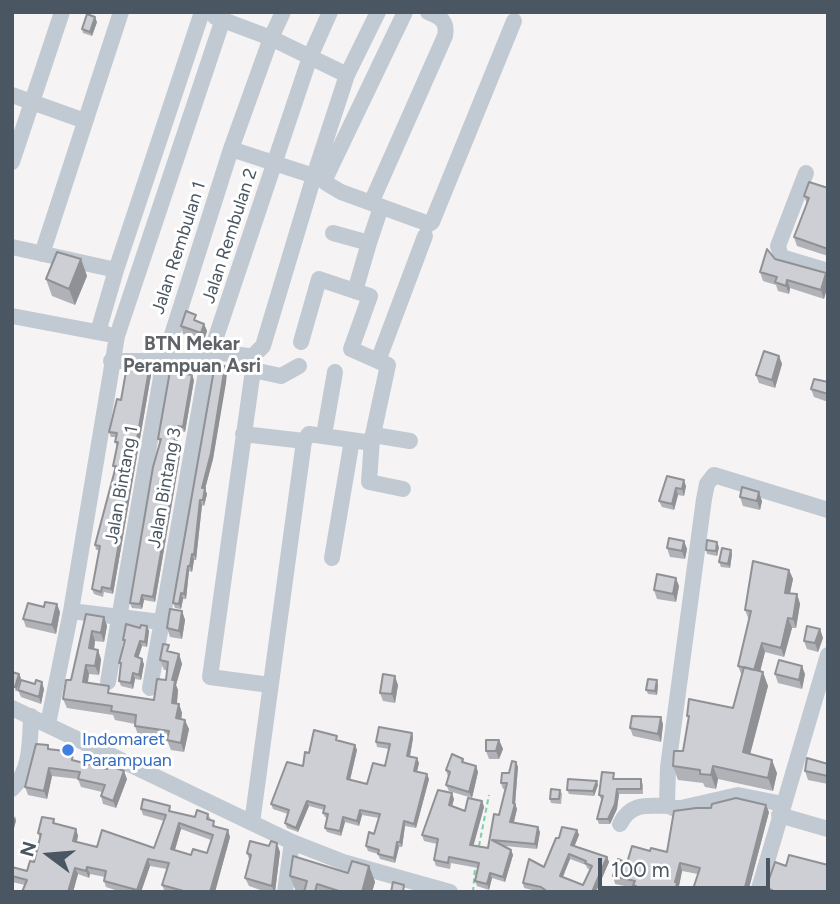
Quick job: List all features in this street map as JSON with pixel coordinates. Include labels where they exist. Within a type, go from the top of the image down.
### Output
[{"type":"street","points":[[12,162],[62,12]]},
{"type":"street","points":[[42,254],[121,12]]},
{"type":"street","points":[[98,332],[202,12],[271,38],[348,75]]},
{"type":"street","name":"Jalan Rembulan 1","points":[[164,360],[231,149],[283,12]]},
{"type":"street","name":"Jalan Rembulan 2","points":[[210,356],[310,57],[330,12]]},
{"type":"street","points":[[111,361],[249,356],[263,346],[314,176],[348,75],[378,12]]},
{"type":"street","points":[[405,12],[326,183],[329,187],[429,224],[514,21]]},
{"type":"street","points":[[355,291],[369,243],[376,205],[445,36],[447,27],[444,21],[428,12]]},
{"type":"street","points":[[48,724],[71,611],[117,336],[223,19]]},
{"type":"street","points":[[12,95],[85,121]]},
{"type":"street","points":[[231,149],[314,176]]},
{"type":"street","points":[[806,173],[778,246],[778,254],[828,271]]},
{"type":"street","points":[[333,233],[369,243]]},
{"type":"street","points":[[378,361],[425,236]]},
{"type":"street","points":[[12,247],[116,270]]},
{"type":"street","points":[[301,342],[319,279],[370,296],[351,349],[388,365],[373,437],[368,481],[403,489]]},
{"type":"street","points":[[12,316],[117,336]]},
{"type":"street","name":"Jalan Bintang 3","points":[[150,688],[210,356]]},
{"type":"street","name":"Jalan Bintang 1","points":[[108,682],[164,360]]},
{"type":"street","points":[[270,685],[210,677],[253,370],[281,376],[299,366]]},
{"type":"street","points":[[324,435],[335,372]]},
{"type":"street","points":[[243,433],[304,441]]},
{"type":"street","points":[[252,823],[304,441],[309,434],[369,442],[373,437]]},
{"type":"street","points":[[373,437],[410,441]]},
{"type":"street","points":[[332,558],[352,440]]},
{"type":"street","points":[[669,806],[666,794],[670,754],[704,499],[710,478],[713,475],[718,476],[828,510]]},
{"type":"street","points":[[71,611],[161,622]]},
{"type":"street","points":[[758,892],[828,655]]},
{"type":"street","points":[[12,708],[292,842],[343,862],[450,892]]},
{"type":"street","points":[[12,789],[27,766],[31,716]]},
{"type":"street","points":[[620,824],[626,813],[634,808],[681,808],[738,795],[828,829]]},
{"type":"street","points":[[285,892],[292,842]]},
{"type":"path","points":[[478,853],[489,795]]},
{"type":"path","points":[[473,892],[476,865]]},
{"type":"building","points":[[87,14],[95,17],[90,32],[82,29]]},
{"type":"building","points":[[809,182],[828,188],[828,249],[794,237],[809,198],[804,196]]},
{"type":"building","points":[[767,249],[775,259],[826,273],[821,290],[787,280],[786,286],[775,282],[777,277],[760,272]]},
{"type":"building","points":[[57,252],[81,259],[69,289],[46,279]]},
{"type":"building","points":[[186,311],[196,315],[194,320],[204,324],[201,333],[181,326]]},
{"type":"building","points":[[764,351],[779,356],[772,380],[756,375]]},
{"type":"building","points":[[215,364],[225,366],[211,453],[202,488],[205,488],[203,500],[200,500],[194,555],[192,554],[188,566],[184,594],[181,593],[179,604],[173,603]]},
{"type":"building","points":[[127,366],[149,370],[111,589],[102,587],[101,592],[92,589],[100,546],[95,545],[116,466],[113,466],[117,433],[109,432],[117,399],[121,400]]},
{"type":"building","points":[[170,371],[192,375],[183,427],[178,426],[172,450],[179,451],[153,597],[142,595],[140,604],[130,603],[153,467],[161,439],[158,439]]},
{"type":"building","points":[[814,379],[828,382],[828,394],[811,389]]},
{"type":"building","points":[[667,476],[684,480],[682,489],[676,488],[672,504],[659,501]]},
{"type":"building","points":[[742,487],[759,492],[757,501],[740,497]]},
{"type":"building","points":[[669,538],[684,541],[682,551],[667,548]]},
{"type":"building","points":[[707,540],[717,542],[716,551],[706,550]]},
{"type":"building","points":[[722,548],[731,550],[728,564],[719,562]]},
{"type":"building","points":[[753,561],[789,570],[785,593],[797,594],[793,619],[788,618],[781,648],[762,643],[754,670],[738,666],[751,611],[745,610]]},
{"type":"building","points":[[657,574],[676,578],[673,594],[654,590]]},
{"type":"building","points":[[45,602],[57,604],[52,625],[23,619],[28,603],[44,607]]},
{"type":"building","points":[[170,609],[182,611],[179,631],[167,628]]},
{"type":"building","points":[[86,614],[104,617],[101,633],[92,631],[89,648],[98,650],[95,666],[86,665],[83,682],[109,686],[108,693],[154,700],[157,679],[166,680],[168,662],[160,660],[163,644],[169,645],[167,651],[179,654],[172,680],[175,680],[172,703],[179,704],[176,718],[185,720],[181,743],[167,740],[169,731],[135,726],[136,715],[111,711],[112,706],[63,699],[66,680],[71,680]]},
{"type":"building","points":[[126,624],[140,628],[141,625],[147,626],[145,642],[140,641],[135,656],[142,659],[139,675],[133,673],[131,683],[119,681],[119,663]]},
{"type":"building","points":[[807,626],[820,629],[815,643],[804,641]]},
{"type":"building","points":[[779,660],[802,666],[799,680],[775,674]]},
{"type":"building","points":[[744,667],[763,672],[743,752],[772,760],[768,778],[713,766],[711,775],[700,774],[700,770],[673,766],[674,751],[683,751],[689,699],[733,708]]},
{"type":"building","points":[[12,672],[19,674],[15,687],[12,687]]},
{"type":"building","points":[[383,674],[395,676],[392,694],[380,693]]},
{"type":"building","points":[[648,679],[657,680],[655,691],[646,690]]},
{"type":"building","points":[[21,680],[35,684],[36,680],[42,682],[39,697],[18,690]]},
{"type":"building","points":[[632,716],[661,717],[658,734],[630,728]]},
{"type":"building","points":[[379,727],[412,733],[407,756],[417,758],[414,771],[427,774],[414,824],[404,821],[394,858],[378,854],[379,850],[366,846],[369,832],[374,834],[380,814],[360,810],[357,821],[343,817],[340,831],[325,828],[328,814],[323,813],[325,806],[307,801],[296,828],[285,823],[289,810],[271,804],[287,762],[303,766],[305,752],[309,753],[314,730],[337,736],[336,740],[355,745],[347,779],[367,784],[373,763],[385,766],[390,744],[376,742]]},
{"type":"building","points":[[486,740],[499,740],[496,751],[486,751]]},
{"type":"building","points":[[36,744],[48,745],[48,749],[73,752],[72,760],[107,769],[108,765],[124,771],[113,801],[101,796],[105,785],[78,779],[80,772],[49,768],[44,791],[25,787]]},
{"type":"building","points":[[452,754],[463,759],[462,762],[476,766],[469,792],[446,785],[450,772],[446,770]]},
{"type":"building","points":[[807,758],[828,764],[828,776],[805,771]]},
{"type":"building","points":[[512,761],[516,762],[515,804],[510,822],[538,827],[535,844],[492,840],[511,850],[503,877],[490,873],[487,884],[475,881],[479,863],[449,857],[448,863],[434,860],[438,839],[422,835],[438,790],[452,793],[449,805],[465,811],[468,798],[482,801],[470,845],[488,848],[494,814],[499,815],[507,783],[501,783],[502,773],[509,773]]},
{"type":"building","points":[[602,772],[614,773],[613,779],[641,779],[641,789],[617,789],[615,804],[608,819],[597,819],[603,796],[599,795]]},
{"type":"building","points":[[568,779],[597,781],[593,791],[567,790]]},
{"type":"building","points":[[551,789],[560,790],[559,799],[550,799]]},
{"type":"building","points":[[736,798],[766,805],[744,891],[692,892],[700,868],[680,863],[675,892],[634,892],[635,881],[613,876],[618,859],[627,863],[632,846],[667,852],[674,811],[711,808],[712,804]]},
{"type":"building","points":[[143,799],[170,806],[169,811],[195,817],[197,810],[208,814],[207,819],[214,821],[213,826],[228,830],[210,892],[187,892],[162,885],[169,863],[148,859],[137,890],[104,881],[106,871],[87,867],[86,871],[75,868],[68,892],[22,892],[27,880],[12,876],[12,867],[27,871],[30,861],[34,862],[42,817],[54,819],[53,823],[76,829],[73,841],[97,847],[102,830],[154,848],[166,815],[141,809]],"holes":[[[179,823],[213,835],[207,853],[193,849],[191,855],[171,849]]]},
{"type":"building","points":[[562,827],[577,830],[571,845],[607,857],[592,892],[548,892],[541,887],[523,883],[529,859],[544,867],[556,838],[559,838]],"holes":[[[569,854],[586,861],[585,863],[592,866],[583,885],[560,876]]]},
{"type":"building","points":[[250,841],[269,846],[271,841],[277,843],[272,886],[245,878],[251,855],[247,853]]},
{"type":"building","points":[[789,855],[828,865],[828,892],[771,892],[772,890],[766,888],[775,862],[786,866]]},
{"type":"building","points":[[293,856],[348,873],[352,861],[369,866],[362,892],[342,892],[317,884],[315,892],[304,892],[307,881],[290,876]]},
{"type":"building","points":[[393,882],[404,885],[403,892],[391,892]]},
{"type":"place","name":"Indomaret Parampuan","points":[[68,750]]},
{"type":"district","name":"BTN Mekar Perampuan Asri","points":[[192,355]]}]
